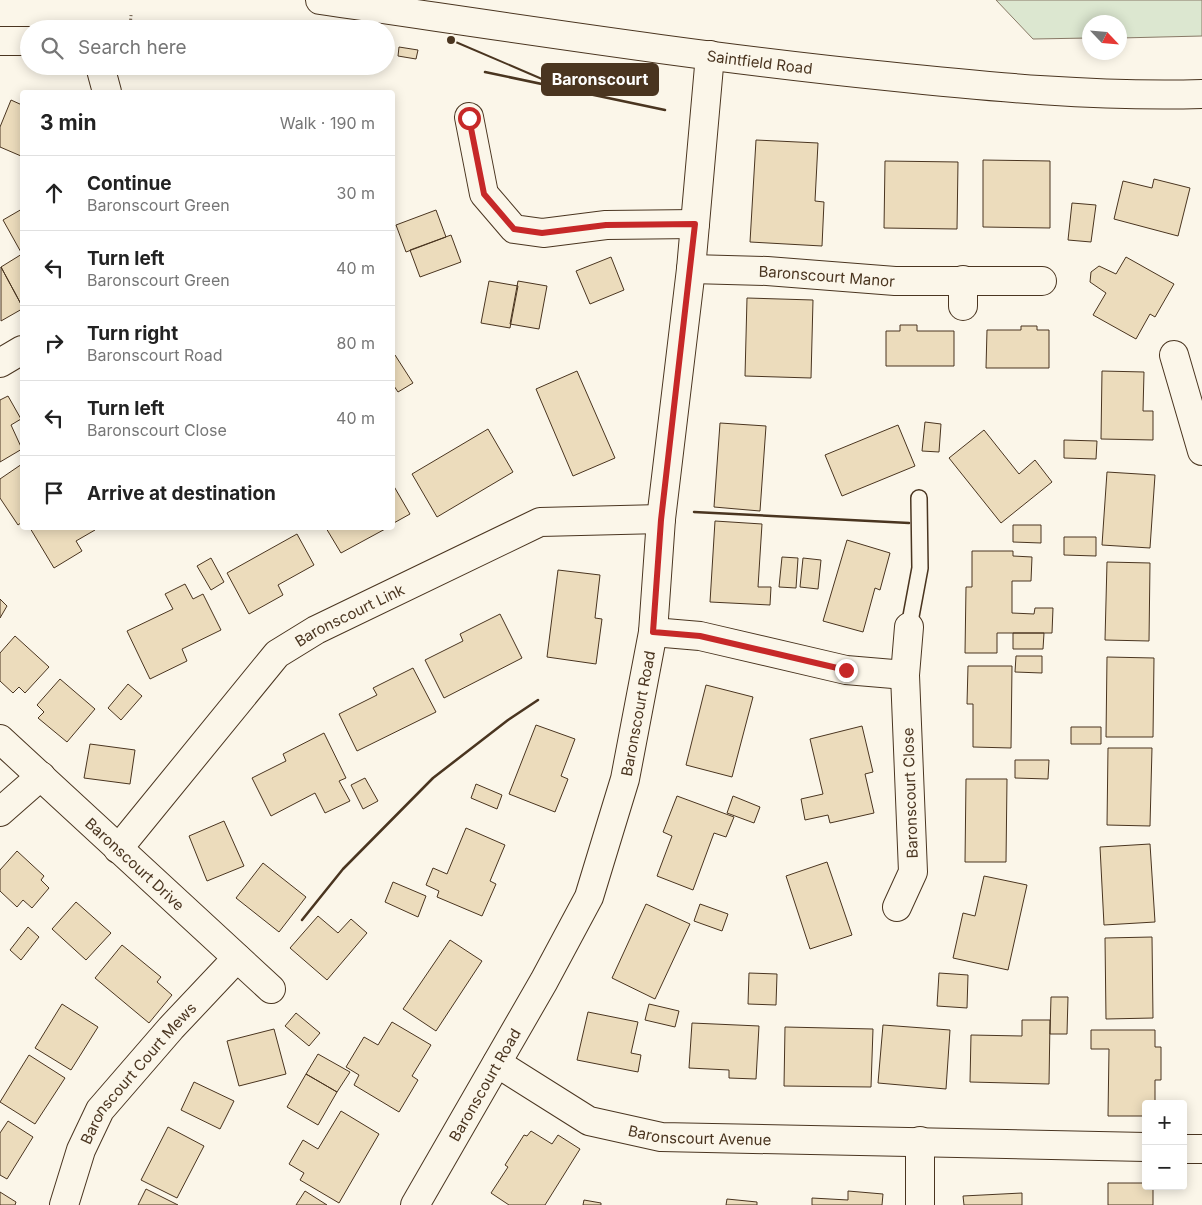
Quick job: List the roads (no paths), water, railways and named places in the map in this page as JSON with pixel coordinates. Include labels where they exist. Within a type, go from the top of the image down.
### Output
[{"type":"main road","name":"Saintfield Road","points":[[320,0],[710,55],[957,84],[1061,91],[1202,94]]},
{"type":"main road","points":[[0,42],[20,41]]},
{"type":"main road","name":"Baronscourt Road","points":[[415,1205],[590,897],[625,779],[653,632],[661,520],[691,269],[710,55]]},
{"type":"main road","points":[[102,75],[106,90]]},
{"type":"main road","points":[[469,118],[484,194],[514,229],[542,233],[606,225],[695,224]]},
{"type":"main road","name":"Baronscourt Manor","points":[[691,269],[768,271],[895,281],[963,293],[1042,281]]},
{"type":"main road","points":[[0,363],[20,351]]},
{"type":"main road","points":[[1174,355],[1202,451]]},
{"type":"main road","name":"Baronscourt Link","points":[[118,849],[277,654],[316,630],[540,522],[661,520]]},
{"type":"main road","name":"Baronscourt Close","points":[[897,908],[913,872],[905,675],[909,627]]},
{"type":"main road","points":[[653,632],[700,636],[846,670],[905,675]]},
{"type":"main road","name":"Baronscourt Drive","points":[[0,739],[271,989]]},
{"type":"main road","points":[[0,812],[42,776]]},
{"type":"main road","name":"Baronscourt Court Mews","points":[[64,1205],[81,1150],[100,1110],[171,1028],[237,958]]},
{"type":"main road","name":"Baronscourt Avenue","points":[[497,1063],[589,1121],[662,1137],[1142,1147]]},
{"type":"main road","points":[[920,1141],[920,1205]]},
{"type":"main road","points":[[1187,1148],[1202,1149]]},
{"type":"lane","points":[[909,627],[920,568],[920,498]]},
{"type":"place","name":"Baronscourt","points":[[451,40]]}]
